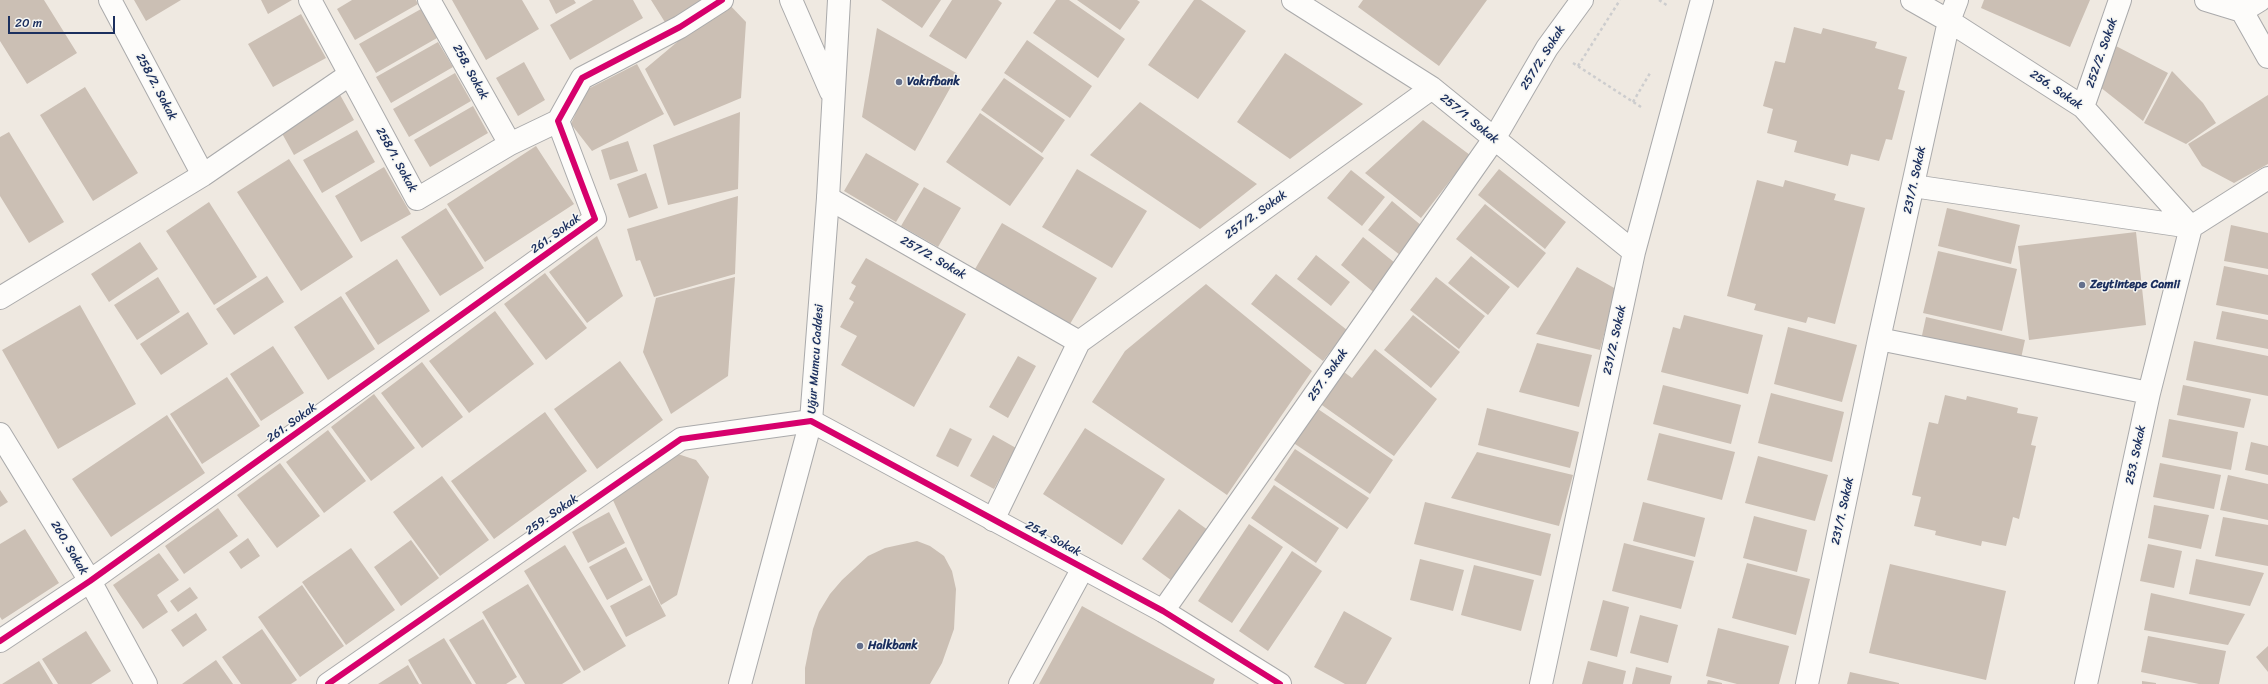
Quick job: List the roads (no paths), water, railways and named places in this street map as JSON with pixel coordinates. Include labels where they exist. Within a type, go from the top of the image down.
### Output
[{"type":"street","name":"258/2. Sokak","points":[[110,0],[203,175]]},
{"type":"street","name":"258/1. Sokak","points":[[310,0],[417,199],[510,144],[558,121]]},
{"type":"street","name":"258. Sokak","points":[[429,0],[510,144]]},
{"type":"street","points":[[558,121],[582,78],[680,27],[722,0]]},
{"type":"street","name":"Uğur Mumcu Caddesi","points":[[791,0],[833,97]]},
{"type":"street","name":"Uğur Mumcu Caddesi","points":[[740,684],[811,421],[828,198],[839,0]]},
{"type":"street","name":"257/1. Sokak","points":[[1293,0],[1432,88],[1634,252]]},
{"type":"street","name":"257/2. Sokak","points":[[1494,139],[1547,48],[1582,0]]},
{"type":"street","name":"231/2. Sokak","points":[[1541,684],[1634,252],[1702,0]]},
{"type":"street","name":"256. Sokak","points":[[1912,0],[1949,21],[2083,107],[2191,228]]},
{"type":"street","name":"231/1. Sokak","points":[[1807,684],[1879,339],[1949,21],[1957,0]]},
{"type":"street","name":"252/2. Sokak","points":[[2083,107],[2120,0]]},
{"type":"street","points":[[2206,0],[2251,6],[2268,57]]},
{"type":"street","points":[[0,298],[203,175],[349,75]]},
{"type":"street","name":"257/2. Sokak","points":[[993,520],[1079,342],[1432,88]]},
{"type":"street","name":"261. Sokak","points":[[0,641],[90,581],[595,219],[558,121]]},
{"type":"street","name":"257. Sokak","points":[[1162,611],[1494,139]]},
{"type":"street","points":[[1913,186],[2191,228],[2268,178]]},
{"type":"street","name":"257/2. Sokak","points":[[828,198],[1079,342]]},
{"type":"street","name":"253. Sokak","points":[[2086,684],[2149,394],[2191,228]]},
{"type":"street","points":[[1879,339],[2149,394]]},
{"type":"street","name":"254. Sokak","points":[[811,421],[1162,611],[1280,684]]},
{"type":"street","name":"259. Sokak","points":[[328,684],[681,439],[811,421]]},
{"type":"street","name":"260. Sokak","points":[[0,434],[90,581],[146,684]]},
{"type":"street","points":[[1020,684],[1083,568]]},
{"type":"place","name":"Vakıfbank","points":[[899,82]]},
{"type":"place","name":"Zeytintepe Camii","points":[[2082,285]]},
{"type":"place","name":"Halkbank","points":[[860,646]]}]
